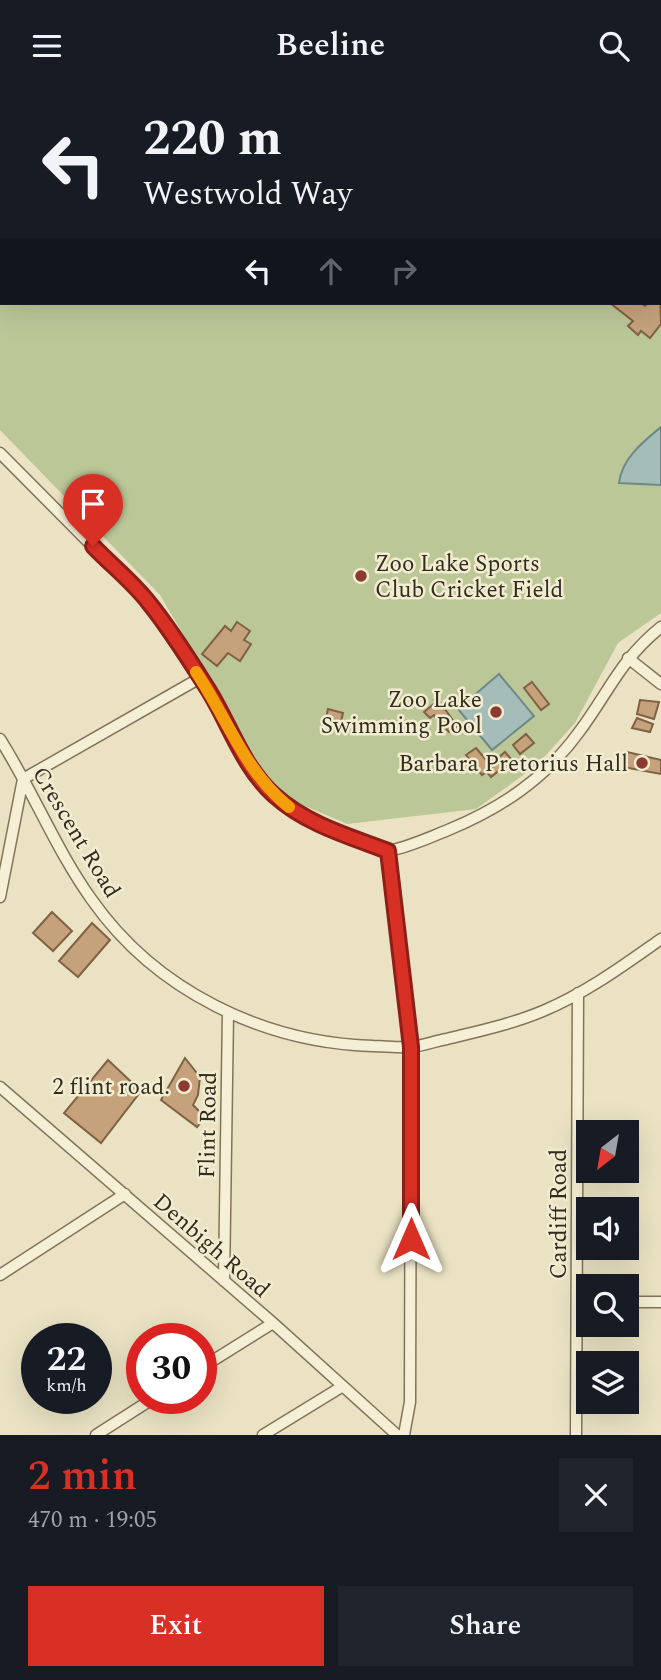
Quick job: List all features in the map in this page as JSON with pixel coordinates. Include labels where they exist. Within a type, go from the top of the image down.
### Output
[{"type":"street","points":[[0,453],[147,601],[201,678],[239,748],[271,792],[289,807],[321,826],[388,851],[406,847],[485,814],[534,781],[573,740],[628,658],[661,627]]},
{"type":"street","points":[[628,658],[661,684]]},
{"type":"street","points":[[0,897],[23,779],[201,678]]},
{"type":"street","name":"Crescent Road","points":[[0,739],[66,859],[92,901],[121,935],[153,966],[187,991],[273,1031],[309,1040],[350,1045],[411,1047],[496,1027],[540,1013],[578,993],[661,939]]},
{"type":"street","points":[[388,851],[411,1047],[410,1402],[404,1435]]},
{"type":"street","name":"Cardiff Road","points":[[578,993],[583,1274]]},
{"type":"street","name":"Flint Road","points":[[224,1281],[228,1012]]},
{"type":"street","name":"Denbigh Road","points":[[0,1087],[273,1323],[397,1435]]},
{"type":"street","points":[[0,1275],[125,1194]]},
{"type":"street","points":[[639,1302],[661,1302]]},
{"type":"street","points":[[217,1359],[273,1323]]},
{"type":"street","name":"Cardiff Road","points":[[576,1435],[581,1337]]},
{"type":"street","points":[[263,1435],[343,1386]]},
{"type":"street","points":[[96,1435],[129,1414]]},
{"type":"green space","points":[[0,305],[661,305],[661,613],[618,643],[575,723],[536,766],[476,809],[347,824],[277,794],[160,595],[0,430]]},
{"type":"water","points":[[661,427],[661,485],[619,483],[629,458]]},
{"type":"water","name":"Zoo Lake Swimming Pool","points":[[499,674],[534,716],[492,750],[458,709]]},
{"type":"building","points":[[613,305],[644,305],[660,305],[661,324],[650,338],[641,331],[638,335],[628,326],[633,321]]},
{"type":"building","points":[[237,622],[250,631],[244,640],[251,644],[240,661],[228,653],[217,666],[202,654],[225,626],[231,631]]},
{"type":"building","points":[[532,682],[549,704],[541,710],[524,688]]},
{"type":"building","points":[[437,698],[457,726],[449,732],[434,715],[430,718],[424,712]]},
{"type":"building","points":[[640,700],[659,702],[654,719],[637,714]]},
{"type":"building","points":[[328,709],[343,713],[341,722],[326,718]]},
{"type":"building","points":[[637,718],[653,724],[650,732],[632,728]]},
{"type":"building","points":[[526,734],[534,743],[520,754],[513,745]]},
{"type":"building","points":[[476,748],[492,767],[482,775],[466,755]]},
{"type":"building","points":[[505,752],[512,760],[491,777],[486,771]]},
{"type":"building","name":"Barbara Pretorius Hall","points":[[627,752],[661,760],[661,774],[623,767]]},
{"type":"building","points":[[52,912],[72,931],[53,951],[33,933]]},
{"type":"building","points":[[92,923],[110,940],[78,977],[59,961]]},
{"type":"building","name":"2 flint road.","points":[[185,1058],[200,1077],[198,1095],[193,1105],[205,1117],[197,1127],[161,1100]]},
{"type":"building","points":[[108,1060],[141,1091],[101,1143],[64,1113]]},
{"type":"slow traffic","points":[[196,672],[251,766],[271,792],[289,807]]},
{"type":"place","name":"Zoo Lake Sports Club Cricket Field","points":[[361,576]]},
{"type":"place","name":"Zoo Lake Swimming Pool","points":[[496,712]]},
{"type":"place","name":"Barbara Pretorius Hall","points":[[642,763]]},
{"type":"place","name":"2 flint road.","points":[[184,1086]]},
{"type":"route","points":[[93,546],[163,621],[214,699],[239,748],[271,792],[289,807],[321,826],[388,851],[411,1047],[411,1239]]}]
